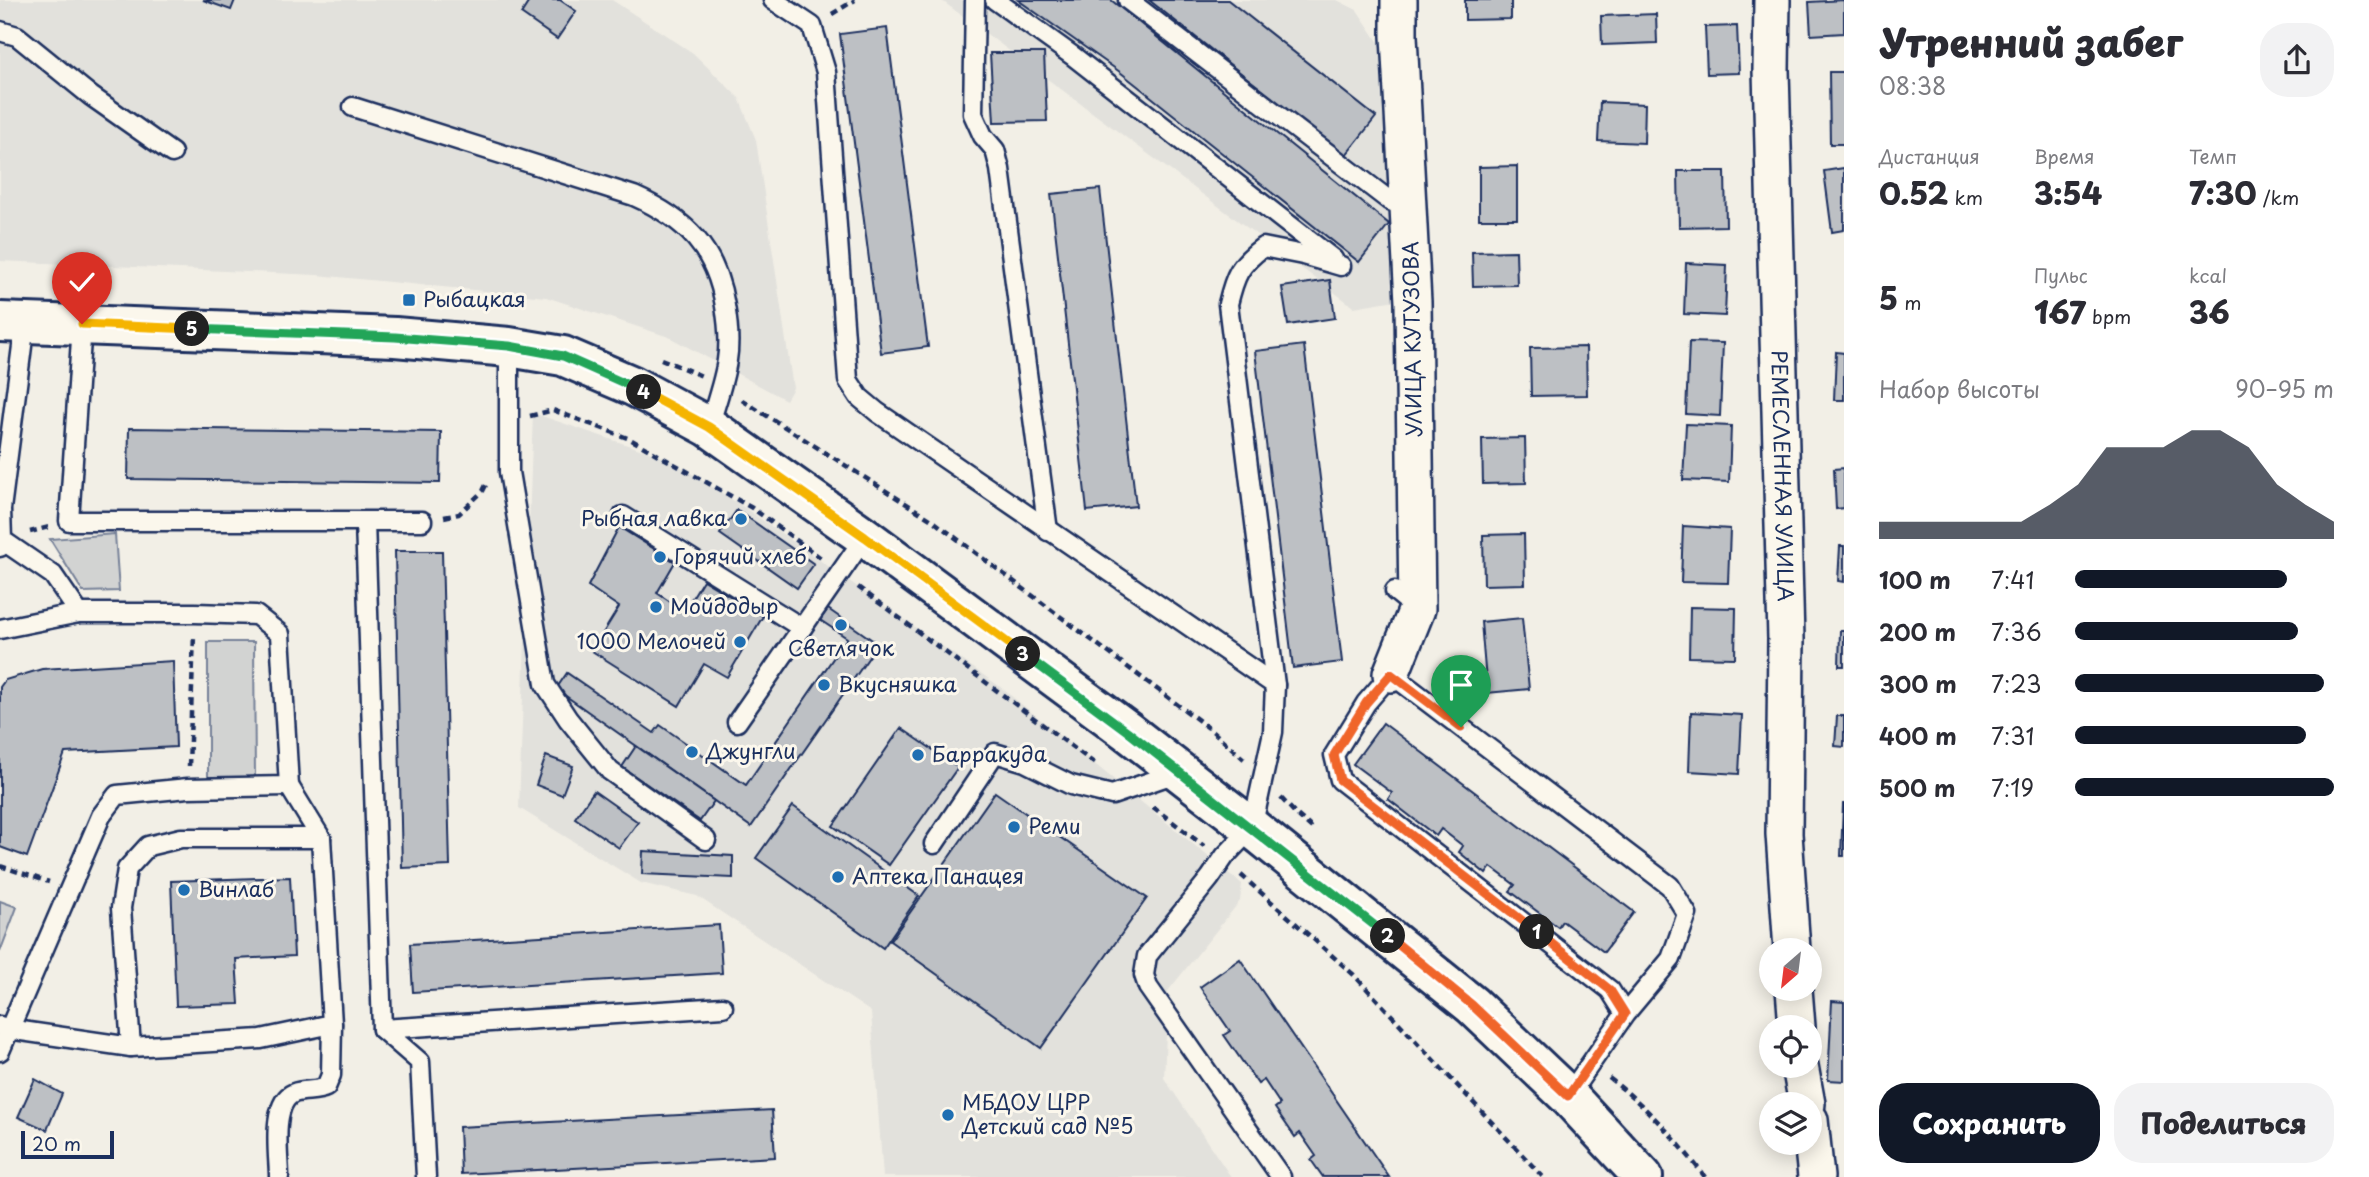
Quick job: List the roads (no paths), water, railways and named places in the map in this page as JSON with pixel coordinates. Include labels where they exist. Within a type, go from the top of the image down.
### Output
[{"type":"main road","points":[[12,323],[395,337],[509,346],[563,356],[633,386],[709,427],[865,537],[1252,828],[1472,1005],[1568,1096],[1643,1177]]},
{"type":"street","name":"УЛИЦА КУТУЗОВА","points":[[1391,674],[1406,600],[1413,302],[1399,0]]},
{"type":"street","name":"РЕМЕСЛЕННАЯ УЛИЦА","points":[[1772,0],[1771,70],[1786,639],[1784,834],[1791,938]]},
{"type":"street","points":[[1814,1155],[1816,1177]]},
{"type":"lane","points":[[773,0],[812,26],[826,72],[848,380],[859,397],[1048,531],[1276,685]]},
{"type":"lane","points":[[975,0],[973,114],[983,136],[995,150],[1000,169],[1048,531]]},
{"type":"lane","points":[[995,0],[1083,64],[1341,266],[1263,247],[1245,260],[1234,281],[1228,304],[1276,685],[1273,732],[1252,828],[1224,856],[1210,878],[1147,956],[1144,975],[1148,988],[1281,1177]]},
{"type":"lane","points":[[1128,0],[1390,201],[1410,209]]},
{"type":"lane","points":[[0,31],[17,36],[91,96],[172,153]]},
{"type":"lane","points":[[353,107],[634,196],[662,209],[681,222],[701,244],[714,265],[722,285],[728,325],[727,360],[709,427]]},
{"type":"lane","points":[[12,323],[1,543],[53,575],[79,613]]},
{"type":"lane","points":[[82,324],[69,521],[422,521]]},
{"type":"lane","points":[[509,346],[509,472],[545,684],[568,719],[610,771],[706,840]]},
{"type":"lane","points":[[623,516],[802,628]]},
{"type":"lane","points":[[365,522],[382,1029],[420,1062],[426,1177]]},
{"type":"lane","points":[[737,722],[865,537]]},
{"type":"lane","points":[[0,629],[79,613],[195,613],[256,615],[280,635],[289,786],[321,838],[332,1024],[331,1075],[326,1087],[317,1091],[296,1091],[285,1098],[278,1117],[279,1177]]},
{"type":"lane","points":[[1568,1096],[1625,1014],[1671,959],[1686,914],[1670,886],[1391,674],[1366,703],[1334,755],[1340,780],[1610,990],[1625,1014]]},
{"type":"lane","points":[[934,844],[996,753],[1025,762],[1071,785],[1112,795],[1179,772]]},
{"type":"lane","points":[[0,1051],[4,1028],[100,816],[117,795],[188,788],[289,786]]},
{"type":"lane","points":[[131,1047],[121,908],[127,869],[148,846],[181,838],[321,838]]},
{"type":"lane","points":[[382,1029],[723,1007]]},
{"type":"lane","points":[[4,1028],[131,1047],[261,1039],[332,1024]]},
{"type":"place","name":"Рыбацкая","points":[[409,300]]},
{"type":"place","name":"Рыбная лавка","points":[[741,519]]},
{"type":"place","name":"Горячий хлеб","points":[[660,557]]},
{"type":"place","name":"Мойдодыр","points":[[656,607]]},
{"type":"place","name":"Светлячок","points":[[841,625]]},
{"type":"place","name":"1000 Мелочей","points":[[740,642]]},
{"type":"place","name":"Вкусняшка","points":[[824,685]]},
{"type":"place","name":"Джунгли","points":[[692,752]]},
{"type":"place","name":"Барракуда","points":[[918,755]]},
{"type":"place","name":"Реми","points":[[1014,827]]},
{"type":"place","name":"Аптека Панацея","points":[[838,877]]},
{"type":"place","name":"Винлаб","points":[[184,890]]},
{"type":"place","name":"МБДОУ ЦРР Детский сад №5","points":[[948,1115]]}]
